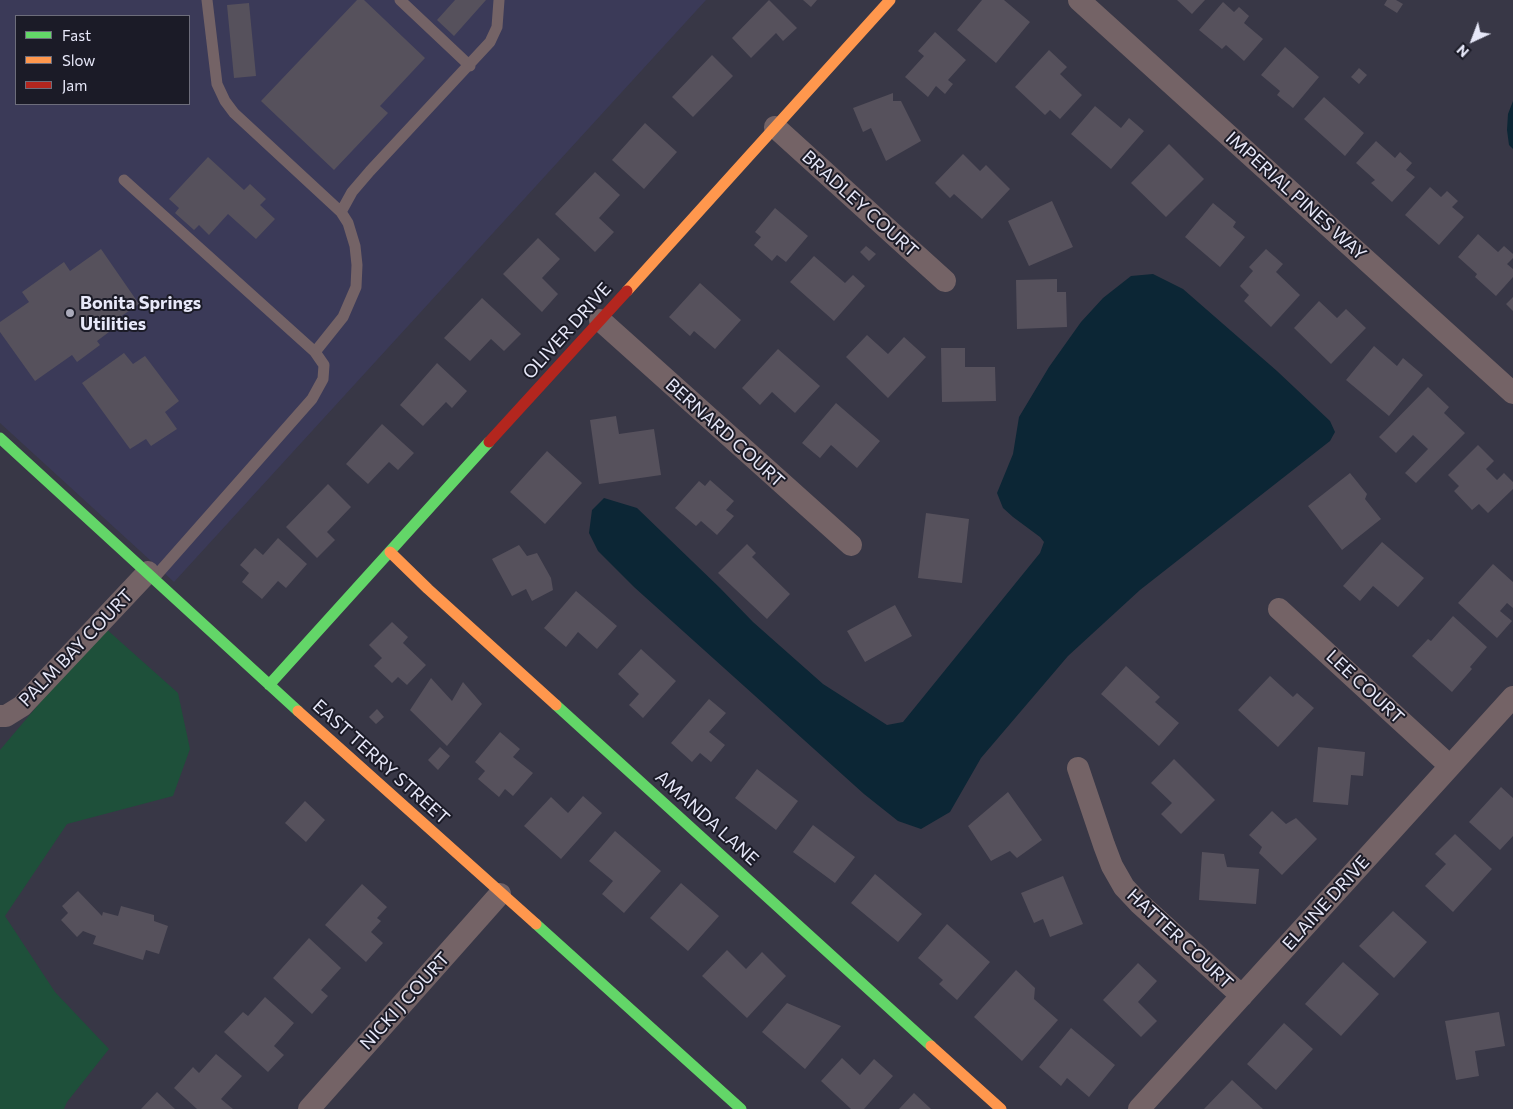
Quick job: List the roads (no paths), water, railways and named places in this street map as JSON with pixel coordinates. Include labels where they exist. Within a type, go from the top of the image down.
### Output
[{"type":"street","name":"OLIVER DRIVE","points":[[269,685],[890,0]]},
{"type":"street","name":"IMPERIAL PINES WAY","points":[[1079,0],[1513,393]]},
{"type":"street","name":"BRADLEY COURT","points":[[775,127],[945,281]]},
{"type":"street","name":"BERNARD COURT","points":[[600,320],[851,545]]},
{"type":"street","name":"EAST TERRY STREET","points":[[0,438],[269,685],[741,1109]]},
{"type":"street","name":"AMANDA LANE","points":[[390,552],[442,602],[1001,1109]]},
{"type":"street","name":"PALM BAY COURT","points":[[0,716],[6,716],[22,706],[151,575]]},
{"type":"street","name":"LEE COURT","points":[[1279,609],[1450,766]]},
{"type":"street","name":"ELAINE DRIVE","points":[[1139,1109],[1513,696]]},
{"type":"street","name":"HATTER COURT","points":[[1078,768],[1104,846],[1112,866],[1124,887],[1242,996]]},
{"type":"street","name":"NICKI J COURT","points":[[309,1109],[500,894]]},
{"type":"lane","points":[[207,0],[217,84],[225,100],[234,113],[341,212],[348,223],[355,246],[357,265],[356,288],[343,317],[315,352]]},
{"type":"lane","points":[[400,0],[470,66]]},
{"type":"lane","points":[[341,212],[352,192],[470,66],[490,42],[497,27],[499,0]]},
{"type":"lane","points":[[124,180],[315,352],[324,365],[323,379],[312,399],[151,575]]},
{"type":"water","points":[[1513,101],[1513,149],[1509,145],[1507,130],[1508,114]]},
{"type":"water","points":[[1153,274],[1183,289],[1277,371],[1330,421],[1335,432],[1330,441],[1140,590],[1068,656],[981,758],[950,812],[921,829],[898,821],[864,794],[634,587],[598,551],[589,533],[592,510],[604,498],[637,508],[753,622],[823,684],[887,725],[903,722],[1040,553],[1044,542],[1003,508],[997,493],[1013,454],[1019,417],[1049,367],[1081,322],[1103,298],[1131,276]]},
{"type":"place","name":"Bonita Springs Utilities","points":[[70,313]]}]
